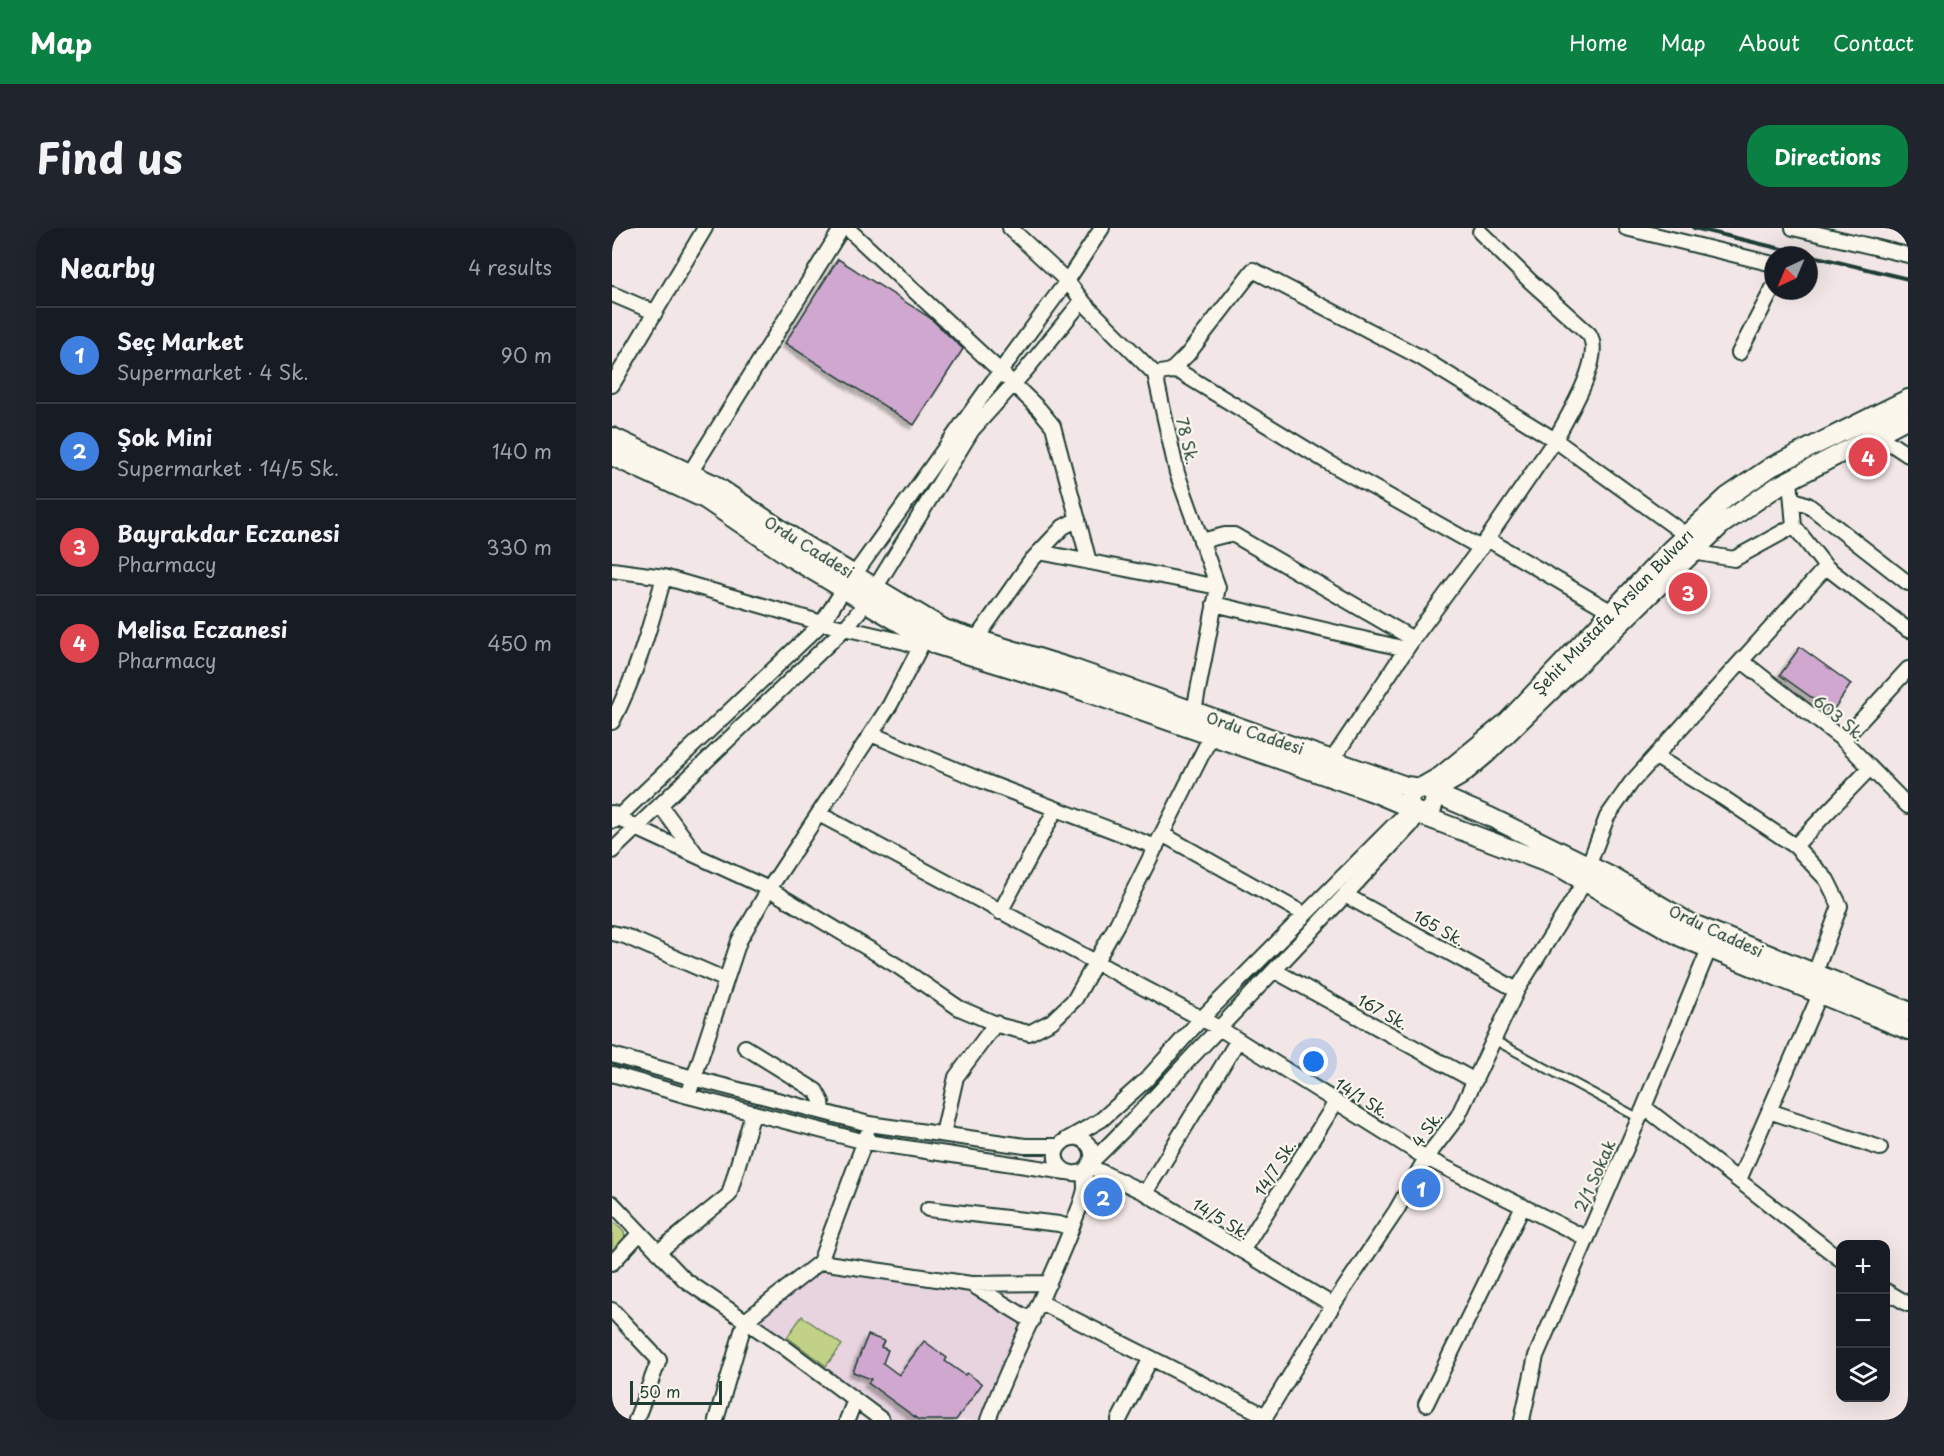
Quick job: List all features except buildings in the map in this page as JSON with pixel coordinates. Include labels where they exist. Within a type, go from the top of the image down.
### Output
[{"type":"main road","name":"Şehit Mustafa Arslan Bulvarı","points":[[1423,790],[1460,776],[1486,754],[1690,544],[1727,497],[1771,466],[1908,399]]},
{"type":"main road","name":"Şehit Mustafa Arslan Bulvarı","points":[[1423,790],[1507,722],[1612,612],[1690,544],[1790,480],[1908,418]]},
{"type":"main road","name":"Ordu Caddesi","points":[[612,437],[713,484],[801,543],[849,583]]},
{"type":"main road","name":"Ordu Caddesi","points":[[612,456],[705,499],[792,558],[944,629],[1074,669],[1415,811],[1561,868],[1587,873]]},
{"type":"main road","name":"Ordu Caddesi","points":[[871,596],[922,643],[937,645],[1069,686],[1192,720]]},
{"type":"main road","name":"Ordu Caddesi","points":[[1215,729],[1332,760],[1423,790],[1490,817],[1587,873],[1688,922],[1712,941],[1818,984],[1908,1030]]},
{"type":"main road","points":[[1415,811],[1409,804],[1410,795],[1423,790]]},
{"type":"main road","name":"Ordu Caddesi","points":[[1818,984],[1908,1011]]},
{"type":"street","points":[[612,385],[705,228]]},
{"type":"street","points":[[690,473],[844,228],[1014,384],[1053,426],[1089,562]]},
{"type":"street","points":[[1010,228],[1067,281],[1082,300],[1155,374],[1180,372],[1326,461],[1612,612]]},
{"type":"street","points":[[1102,228],[1067,281],[1000,371],[822,624],[614,817],[769,889],[899,967],[959,1008],[1029,1033],[1052,1021],[1075,999],[1156,847],[1215,729]]},
{"type":"street","points":[[1626,228],[1764,262]]},
{"type":"street","points":[[1792,228],[1908,255]]},
{"type":"street","points":[[1332,760],[1409,644],[1484,543],[1555,440],[1585,383],[1594,352],[1589,334],[1480,232]]},
{"type":"street","points":[[1171,371],[1188,354],[1253,270],[1420,357],[1555,440],[1690,544],[1734,558],[1794,526]]},
{"type":"street","points":[[612,294],[654,312]]},
{"type":"street","points":[[612,851],[845,628],[871,596],[972,430],[1014,384],[1082,300]]},
{"type":"street","points":[[1739,353],[1767,300]]},
{"type":"street","name":"78 Sk.","points":[[1155,374],[1177,472],[1218,587]]},
{"type":"street","points":[[1876,434],[1908,455]]},
{"type":"street","points":[[1790,480],[1794,526],[1826,567],[1908,630]]},
{"type":"street","points":[[1792,499],[1808,504],[1908,583]]},
{"type":"street","points":[[976,639],[1031,561],[1063,527],[1078,519]]},
{"type":"street","points":[[1201,541],[1234,535],[1409,644]]},
{"type":"street","points":[[1039,552],[1218,587],[1192,720]]},
{"type":"street","name":"4 Sk.","points":[[1264,1418],[1332,1305],[1396,1211],[1426,1158],[1458,1116],[1517,990],[1587,873],[1607,817],[1630,783],[1826,567]]},
{"type":"street","points":[[612,570],[664,577],[822,624],[905,642],[922,643],[890,705],[769,889],[739,941],[688,1096]]},
{"type":"street","points":[[612,722],[643,651],[664,577]]},
{"type":"street","points":[[1214,604],[1409,644]]},
{"type":"street","name":"603 Sk.","points":[[1742,662],[1843,740],[1908,806]]},
{"type":"street","points":[[1843,740],[1908,669]]},
{"type":"street","points":[[871,734],[983,782],[1156,847]]},
{"type":"street","points":[[1656,757],[1722,797],[1795,846],[1827,880],[1840,906],[1818,984],[1769,1111],[1739,1180]]},
{"type":"street","points":[[1795,846],[1870,768]]},
{"type":"street","points":[[660,805],[697,856]]},
{"type":"street","points":[[1000,912],[1056,809]]},
{"type":"street","points":[[612,1074],[866,1142],[1076,1174],[1089,1166],[1275,971],[1410,826],[1415,811]]},
{"type":"street","points":[[1066,1172],[1058,1164],[1056,1158],[1062,1143],[1101,1120],[1146,1080],[1201,1019],[1305,914],[1415,811]]},
{"type":"street","name":"14/1 Sk.","points":[[819,814],[1219,1028],[1426,1158],[1586,1238]]},
{"type":"street","points":[[1162,834],[1305,914]]},
{"type":"street","name":"165 Sk.","points":[[1345,895],[1517,990]]},
{"type":"street","points":[[612,933],[625,936],[726,980]]},
{"type":"street","name":"2/1 Sokak","points":[[1522,1420],[1536,1356],[1642,1112],[1712,941]]},
{"type":"street","name":"167 Sk.","points":[[1275,971],[1475,1081]]},
{"type":"street","points":[[943,1134],[956,1077],[996,1023]]},
{"type":"street","points":[[1145,1193],[1238,1040]]},
{"type":"street","points":[[745,1047],[816,1091],[821,1098],[823,1112]]},
{"type":"street","points":[[612,1055],[869,1124],[1025,1146],[1062,1143],[1078,1138],[1084,1140],[1091,1149],[1085,1191],[1049,1283],[988,1420]]},
{"type":"street","name":"14/7 Sk.","points":[[1242,1251],[1336,1102]]},
{"type":"street","points":[[1769,1111],[1880,1148]]},
{"type":"street","points":[[1642,1112],[1739,1180],[1836,1256]]},
{"type":"street","points":[[658,1251],[729,1196],[753,1113]]},
{"type":"street","points":[[716,1420],[745,1321],[820,1262],[866,1142],[869,1124]]},
{"type":"street","name":"14/5 Sk.","points":[[1089,1166],[1145,1193],[1332,1305]]},
{"type":"street","points":[[612,1203],[685,1280],[882,1420]]},
{"type":"street","points":[[1426,1404],[1523,1206]]},
{"type":"street","points":[[928,1209],[1059,1224],[1071,1228]]},
{"type":"street","points":[[612,1263],[640,1233]]},
{"type":"street","points":[[820,1262],[971,1284],[1049,1283]]},
{"type":"street","points":[[971,1284],[1032,1321]]},
{"type":"street","points":[[1040,1302],[1264,1418]]},
{"type":"street","points":[[612,1310],[659,1360],[636,1420]]},
{"type":"street","points":[[1119,1420],[1151,1358]]},
{"type":"street","points":[[846,1420],[855,1400]]},
{"type":"lane","points":[[1494,1040],[1642,1112]]},
{"type":"shaded area","points":[[820,1262],[971,1284],[1032,1321],[988,1420],[880,1420],[745,1321]]},
{"type":"green space","points":[[612,1220],[624,1232],[625,1239],[612,1254]]},
{"type":"green space","points":[[802,1316],[842,1345],[826,1366],[787,1337]]},
{"type":"railway","points":[[1694,228],[1769,246]]},
{"type":"railway","points":[[1818,257],[1908,279]]},
{"type":"place","name":"Melisa Eczanesi","points":[[1868,457]]},
{"type":"place","name":"Bayrakdar Eczanesi","points":[[1688,592]]},
{"type":"place","name":"Seç Market","points":[[1421,1188]]},
{"type":"place","name":"Şok Mini","points":[[1103,1197]]}]
